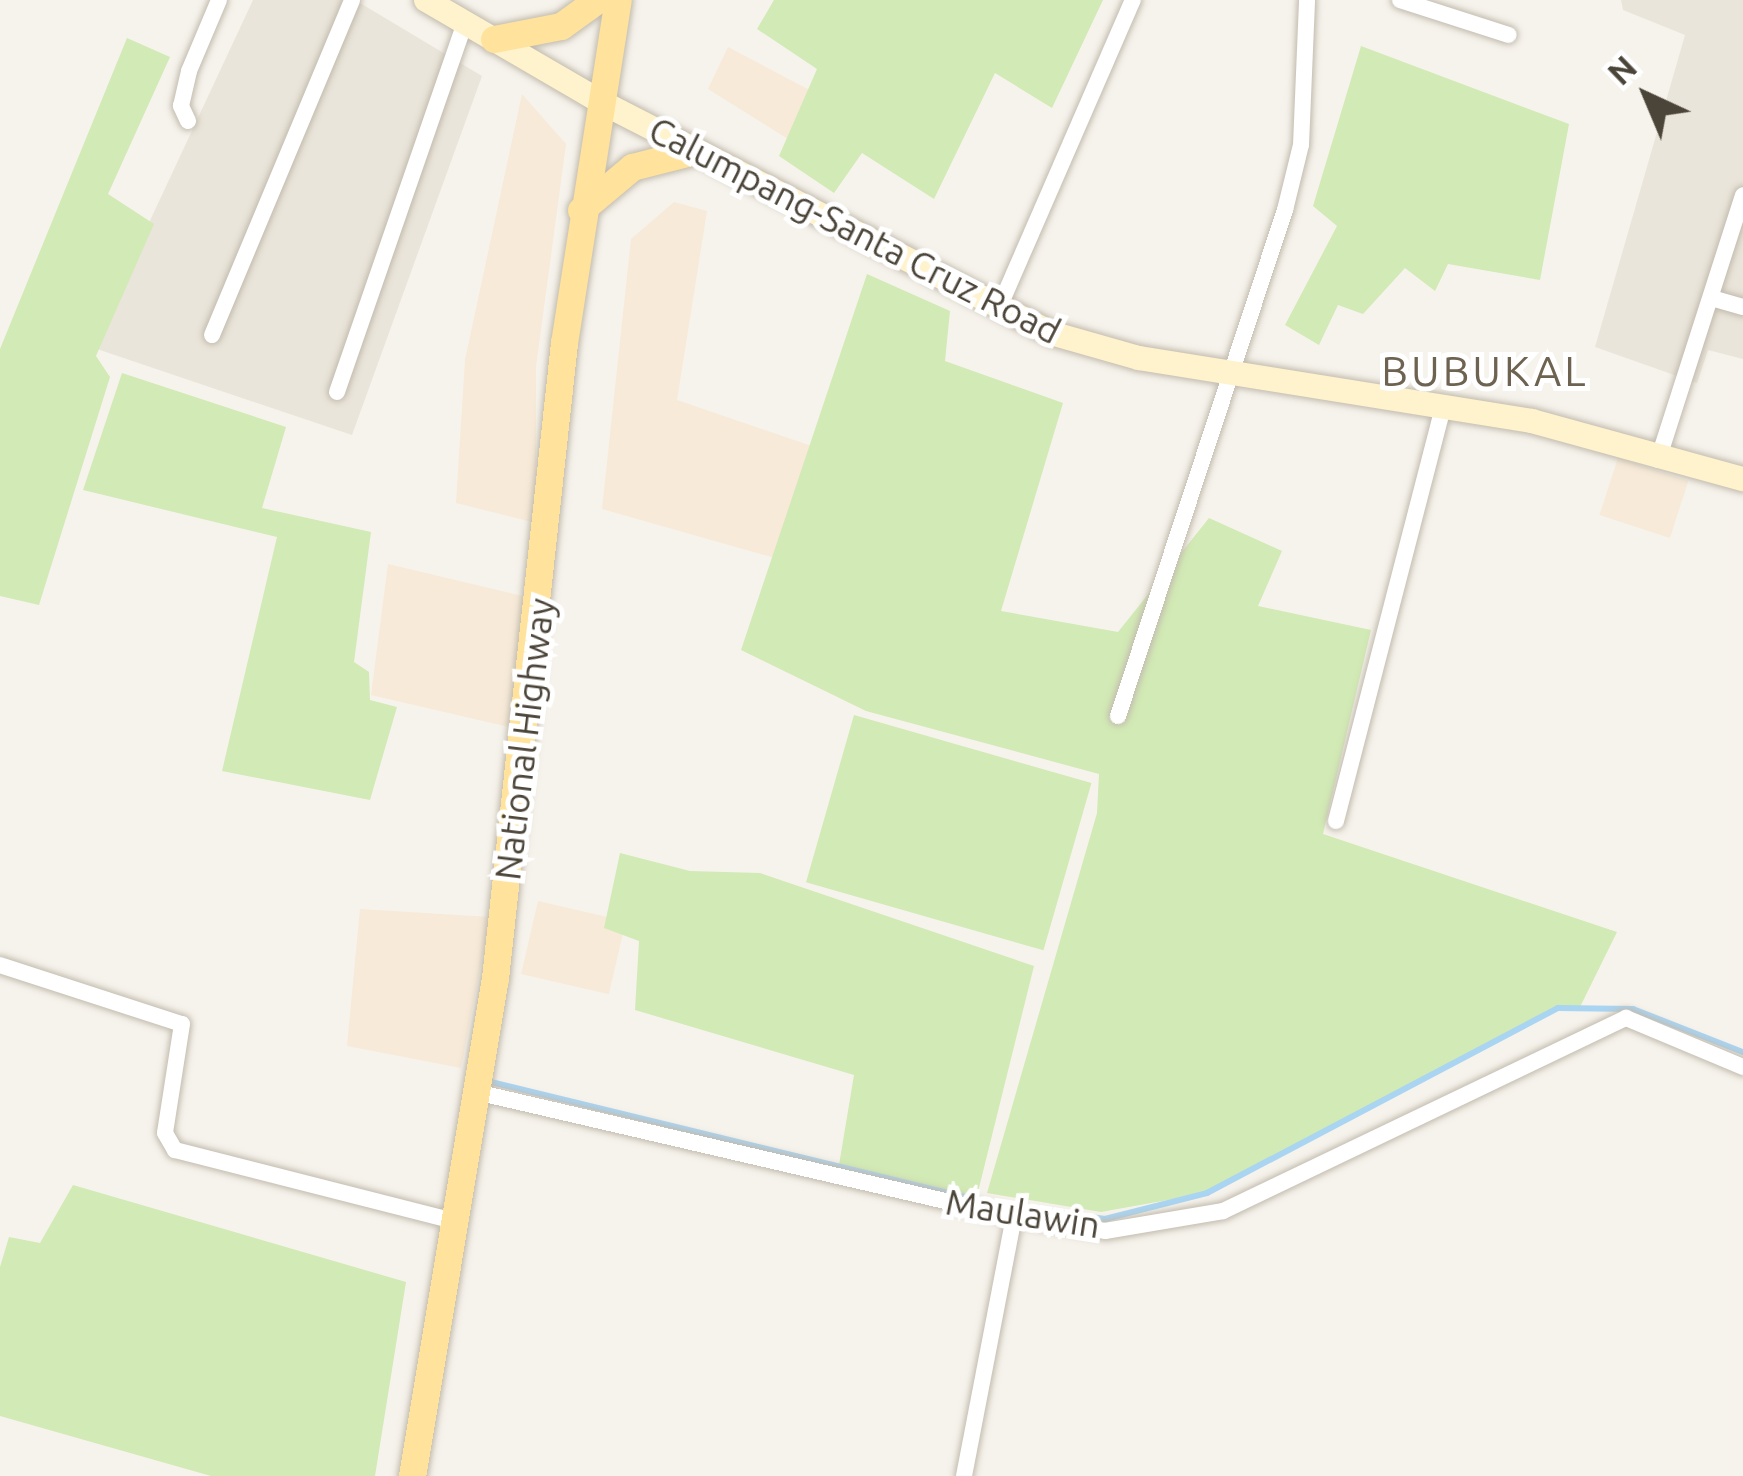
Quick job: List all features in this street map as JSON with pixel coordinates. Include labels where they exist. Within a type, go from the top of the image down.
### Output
[{"type":"main road","name":"Calumpang-Santa Cruz Road","points":[[426,0],[602,103],[998,310],[1098,348],[1532,421],[1658,460],[1743,479]]},
{"type":"main road","points":[[494,39],[561,26],[597,0]]},
{"type":"main road","name":"National Highway","points":[[412,1476],[476,1092],[581,210],[618,0]]},
{"type":"main road","points":[[581,210],[632,167],[695,151]]},
{"type":"street","points":[[188,121],[181,106],[219,0]]},
{"type":"street","points":[[212,335],[352,0]]},
{"type":"street","points":[[998,310],[1133,0]]},
{"type":"street","points":[[1118,716],[1301,145],[1307,0]]},
{"type":"street","points":[[1400,0],[1508,35]]},
{"type":"street","points":[[337,392],[465,23]]},
{"type":"street","points":[[1658,460],[1715,299],[1743,196]]},
{"type":"street","points":[[1715,299],[1743,307]]},
{"type":"street","points":[[1336,821],[1443,407]]},
{"type":"street","points":[[0,965],[182,1024],[165,1133],[175,1150],[454,1221]]},
{"type":"street","name":"Maulawin","points":[[476,1092],[1014,1217],[1105,1231],[1223,1210],[1626,1018],[1743,1067]]},
{"type":"street","points":[[964,1476],[1014,1217]]},
{"type":"shaded area","points":[[253,0],[355,0],[482,76],[352,435],[91,347]]},
{"type":"shaded area","points":[[1621,0],[1743,0],[1743,359],[1708,350],[1697,383],[1595,347],[1685,35],[1623,10]]},
{"type":"shaded area","points":[[728,47],[838,105],[815,156],[708,89]]},
{"type":"shaded area","points":[[522,94],[566,144],[536,367],[536,523],[456,503],[465,360]]},
{"type":"shaded area","points":[[674,202],[707,211],[677,400],[832,453],[803,566],[602,509],[631,239]]},
{"type":"shaded area","points":[[1618,458],[1688,481],[1670,538],[1599,515]]},
{"type":"shaded area","points":[[388,564],[527,597],[509,727],[371,695]]},
{"type":"shaded area","points":[[538,901],[626,921],[609,994],[521,974]]},
{"type":"shaded area","points":[[360,909],[490,917],[461,1068],[347,1046]]},
{"type":"green space","points":[[774,0],[1103,0],[1052,108],[995,73],[934,199],[862,153],[834,193],[779,156],[817,69],[757,29]]},
{"type":"green space","points":[[127,38],[170,57],[108,194],[154,224],[96,356],[110,377],[39,605],[0,596],[0,349]]},
{"type":"green space","points":[[1361,46],[1569,124],[1540,280],[1448,264],[1435,291],[1405,268],[1363,314],[1338,305],[1319,345],[1285,325],[1337,226],[1313,206]]},
{"type":"green space","points":[[867,274],[950,311],[945,361],[1063,403],[1001,611],[1118,632],[1209,518],[1282,551],[1258,606],[1371,630],[1323,834],[1617,932],[1580,1007],[1558,1008],[1207,1193],[1101,1212],[987,1193],[1097,813],[1099,774],[866,711],[741,650]]},
{"type":"green space","points":[[122,373],[286,427],[262,508],[371,532],[354,662],[369,672],[370,700],[397,707],[370,800],[222,771],[277,537],[83,490]]},
{"type":"green space","points":[[854,715],[1091,783],[1043,950],[806,882]]},
{"type":"green space","points":[[620,853],[690,871],[760,873],[1034,966],[975,1204],[839,1165],[854,1075],[635,1010],[639,941],[604,928]]},
{"type":"green space","points":[[73,1185],[406,1282],[375,1476],[211,1476],[0,1416],[0,1267],[9,1237],[40,1243]]},
{"type":"waterway","points":[[487,1081],[994,1204],[1105,1219],[1207,1193],[1558,1008],[1633,1009],[1743,1052]]},
{"type":"district","name":"BUBUKAL","points":[[1485,371]]}]
